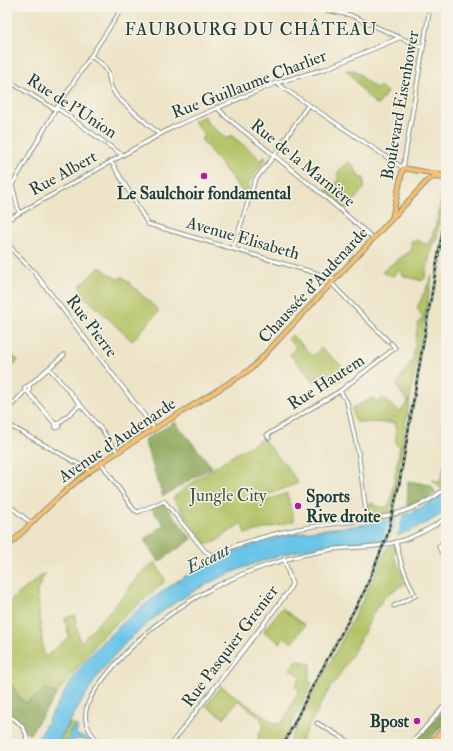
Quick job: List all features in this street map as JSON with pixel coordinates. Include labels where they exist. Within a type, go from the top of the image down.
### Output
[{"type":"main road","points":[[403,168],[446,177]]},
{"type":"main road","name":"Boulevard Eisenhower","points":[[394,208],[403,168]]},
{"type":"main road","points":[[428,173],[428,180]]},
{"type":"main road","points":[[428,180],[433,177],[446,177]]},
{"type":"main road","name":"Chaussée d'Audenarde","points":[[252,368],[428,180]]},
{"type":"main road","points":[[392,219],[394,208]]},
{"type":"main road","name":"Avenue d'Audenarde","points":[[7,547],[62,494],[91,471],[154,428],[252,368]]},
{"type":"main road","points":[[430,744],[446,726]]},
{"type":"main road","points":[[435,744],[446,731]]},
{"type":"street","points":[[19,212],[12,185],[56,109],[123,7]]},
{"type":"street","points":[[311,7],[350,15],[423,48]]},
{"type":"street","name":"Boulevard Eisenhower","points":[[403,168],[430,7]]},
{"type":"street","name":"Rue Guillaume Charlier","points":[[111,161],[159,134],[217,107],[276,84],[325,69],[398,38]]},
{"type":"street","points":[[91,56],[103,65],[108,72],[111,88],[117,97],[159,134]]},
{"type":"street","name":"Rue de l'Union","points":[[7,80],[60,110],[122,154]]},
{"type":"street","points":[[276,84],[403,168]]},
{"type":"street","points":[[233,248],[255,180],[274,156],[308,105]]},
{"type":"street","name":"Rue de la Marnière","points":[[217,107],[224,116],[322,194],[374,239]]},
{"type":"street","name":"Rue Albert","points":[[7,220],[111,161]]},
{"type":"street","name":"Avenue Elisabeth","points":[[111,161],[144,220],[148,224],[336,279]]},
{"type":"street","points":[[394,208],[400,210]]},
{"type":"street","name":"Rue Pierre","points":[[8,245],[34,272],[154,428]]},
{"type":"street","name":"Rue Hautem","points":[[269,438],[267,435],[340,391],[395,348],[332,284]]},
{"type":"street","points":[[7,410],[29,389],[27,387],[64,356]]},
{"type":"street","points":[[49,368],[102,430],[118,453]]},
{"type":"street","points":[[27,391],[57,424],[80,405]]},
{"type":"street","points":[[340,391],[347,402],[359,458],[367,520]]},
{"type":"street","points":[[7,424],[91,471]]},
{"type":"street","points":[[102,464],[134,510],[138,512],[164,501],[205,551],[211,555],[260,538],[288,531],[367,520],[419,505],[446,488]]},
{"type":"street","points":[[7,504],[31,523]]},
{"type":"street","points":[[102,744],[93,736],[86,722],[86,708],[95,691],[127,651],[145,633],[181,605],[222,582],[249,570],[284,559],[340,548],[382,545],[396,542],[422,532],[446,518]]},
{"type":"street","points":[[446,538],[439,547],[446,561]]},
{"type":"street","points":[[394,606],[415,596],[402,566],[396,542]]},
{"type":"street","name":"Rue Pasquier Grenier","points":[[172,744],[288,592],[292,584],[284,559]]},
{"type":"street","points":[[411,744],[446,704]]},
{"type":"street","points":[[442,710],[446,714]]},
{"type":"street","points":[[7,715],[20,724],[26,732],[28,737],[25,744]]},
{"type":"street","points":[[317,723],[353,744]]},
{"type":"green space","points":[[346,70],[354,70],[377,89],[380,86],[387,92],[378,105],[369,98]]},
{"type":"green space","points":[[205,116],[207,122],[227,139],[231,135],[261,161],[264,157],[266,158],[250,181],[246,196],[201,139],[205,135],[193,121]]},
{"type":"green space","points":[[347,162],[352,164],[360,178],[364,178],[364,188],[346,210],[325,192],[338,182],[338,172]]},
{"type":"green space","points":[[443,178],[446,181],[436,242],[433,242],[425,278],[422,281],[404,276],[399,270],[394,276],[383,273],[382,272],[412,250],[411,241],[420,241],[424,244],[429,243],[435,228],[439,211]]},
{"type":"green space","points":[[100,267],[117,279],[123,277],[159,311],[132,341],[80,292],[80,286]]},
{"type":"green space","points":[[432,276],[391,511],[370,516],[368,514],[367,505],[373,503],[374,506],[386,508],[391,500],[400,446],[396,444],[396,423],[355,422],[352,408],[373,398],[377,403],[383,398],[400,412],[408,402],[396,385],[413,359],[418,323],[423,317],[417,308]]},
{"type":"green space","points":[[292,335],[313,356],[321,348],[349,372],[341,380],[332,384],[325,373],[314,382],[290,355],[296,347],[288,339]]},
{"type":"green space","points":[[12,356],[18,360],[7,373],[7,362]]},
{"type":"green space","points":[[175,422],[212,467],[163,496],[144,440]]},
{"type":"green space","name":"Jungle City","points":[[263,439],[288,468],[298,483],[260,498],[263,502],[287,493],[294,521],[245,534],[242,523],[215,542],[206,544],[173,498],[216,466]]},
{"type":"green space","points":[[446,458],[446,485],[441,489],[432,479],[438,483],[441,479]]},
{"type":"green space","points":[[408,481],[431,485],[436,493],[413,506],[407,506]]},
{"type":"green space","points":[[163,503],[192,539],[159,562],[144,540],[164,525],[152,509]]},
{"type":"green space","points":[[394,545],[396,552],[393,555],[406,583],[386,595],[372,615],[359,643],[334,684],[331,686],[299,744],[288,744],[364,598],[387,548]]},
{"type":"green space","points":[[155,562],[165,580],[103,635],[57,694],[45,689],[26,703],[20,698],[7,678],[7,603],[45,573],[37,591],[44,658],[69,637],[65,618],[75,615],[80,643],[126,593],[137,577]]},
{"type":"green space","points":[[282,608],[305,625],[292,643],[285,637],[280,643],[263,631]]},
{"type":"green space","points":[[296,660],[311,664],[308,681],[312,683],[283,744],[257,744],[259,735],[264,725],[260,717],[238,700],[224,718],[206,706],[221,686],[276,725],[283,722],[299,690],[295,686],[301,677],[290,669]]},
{"type":"green space","points":[[7,678],[21,699],[26,703],[45,689],[57,694],[29,735],[7,711]]},
{"type":"green space","points":[[441,713],[446,716],[446,721],[426,744],[413,744]]},
{"type":"green space","points":[[70,723],[75,725],[65,744],[57,744]]},
{"type":"water","points":[[446,491],[446,511],[412,530],[393,537],[374,541],[316,547],[285,554],[256,563],[199,588],[172,605],[147,624],[124,645],[96,678],[57,744],[35,744],[70,683],[90,655],[135,613],[178,581],[201,567],[250,546],[276,538],[304,532],[360,525],[394,518],[411,512]]},
{"type":"water","points":[[75,724],[78,727],[76,735],[86,737],[93,744],[87,744],[84,739],[73,740],[71,744],[65,744]]},
{"type":"pier","points":[[403,515],[396,538],[390,539],[397,517]]},
{"type":"pier","points":[[395,517],[388,540],[383,541],[390,519]]},
{"type":"railway","points":[[284,744],[309,693],[365,590],[387,536],[399,485],[446,210]]},
{"type":"place","name":"Le Saulchoir fondamental","points":[[204,176]]},
{"type":"place","name":"Sports Rive droite","points":[[298,506]]},
{"type":"place","name":"Bpost","points":[[417,721]]},
{"type":"district","name":"FAUBOURG DU CHÂTEAU","points":[[251,29]]},
{"type":"water label","name":"Escaut","points":[[208,559]]}]
